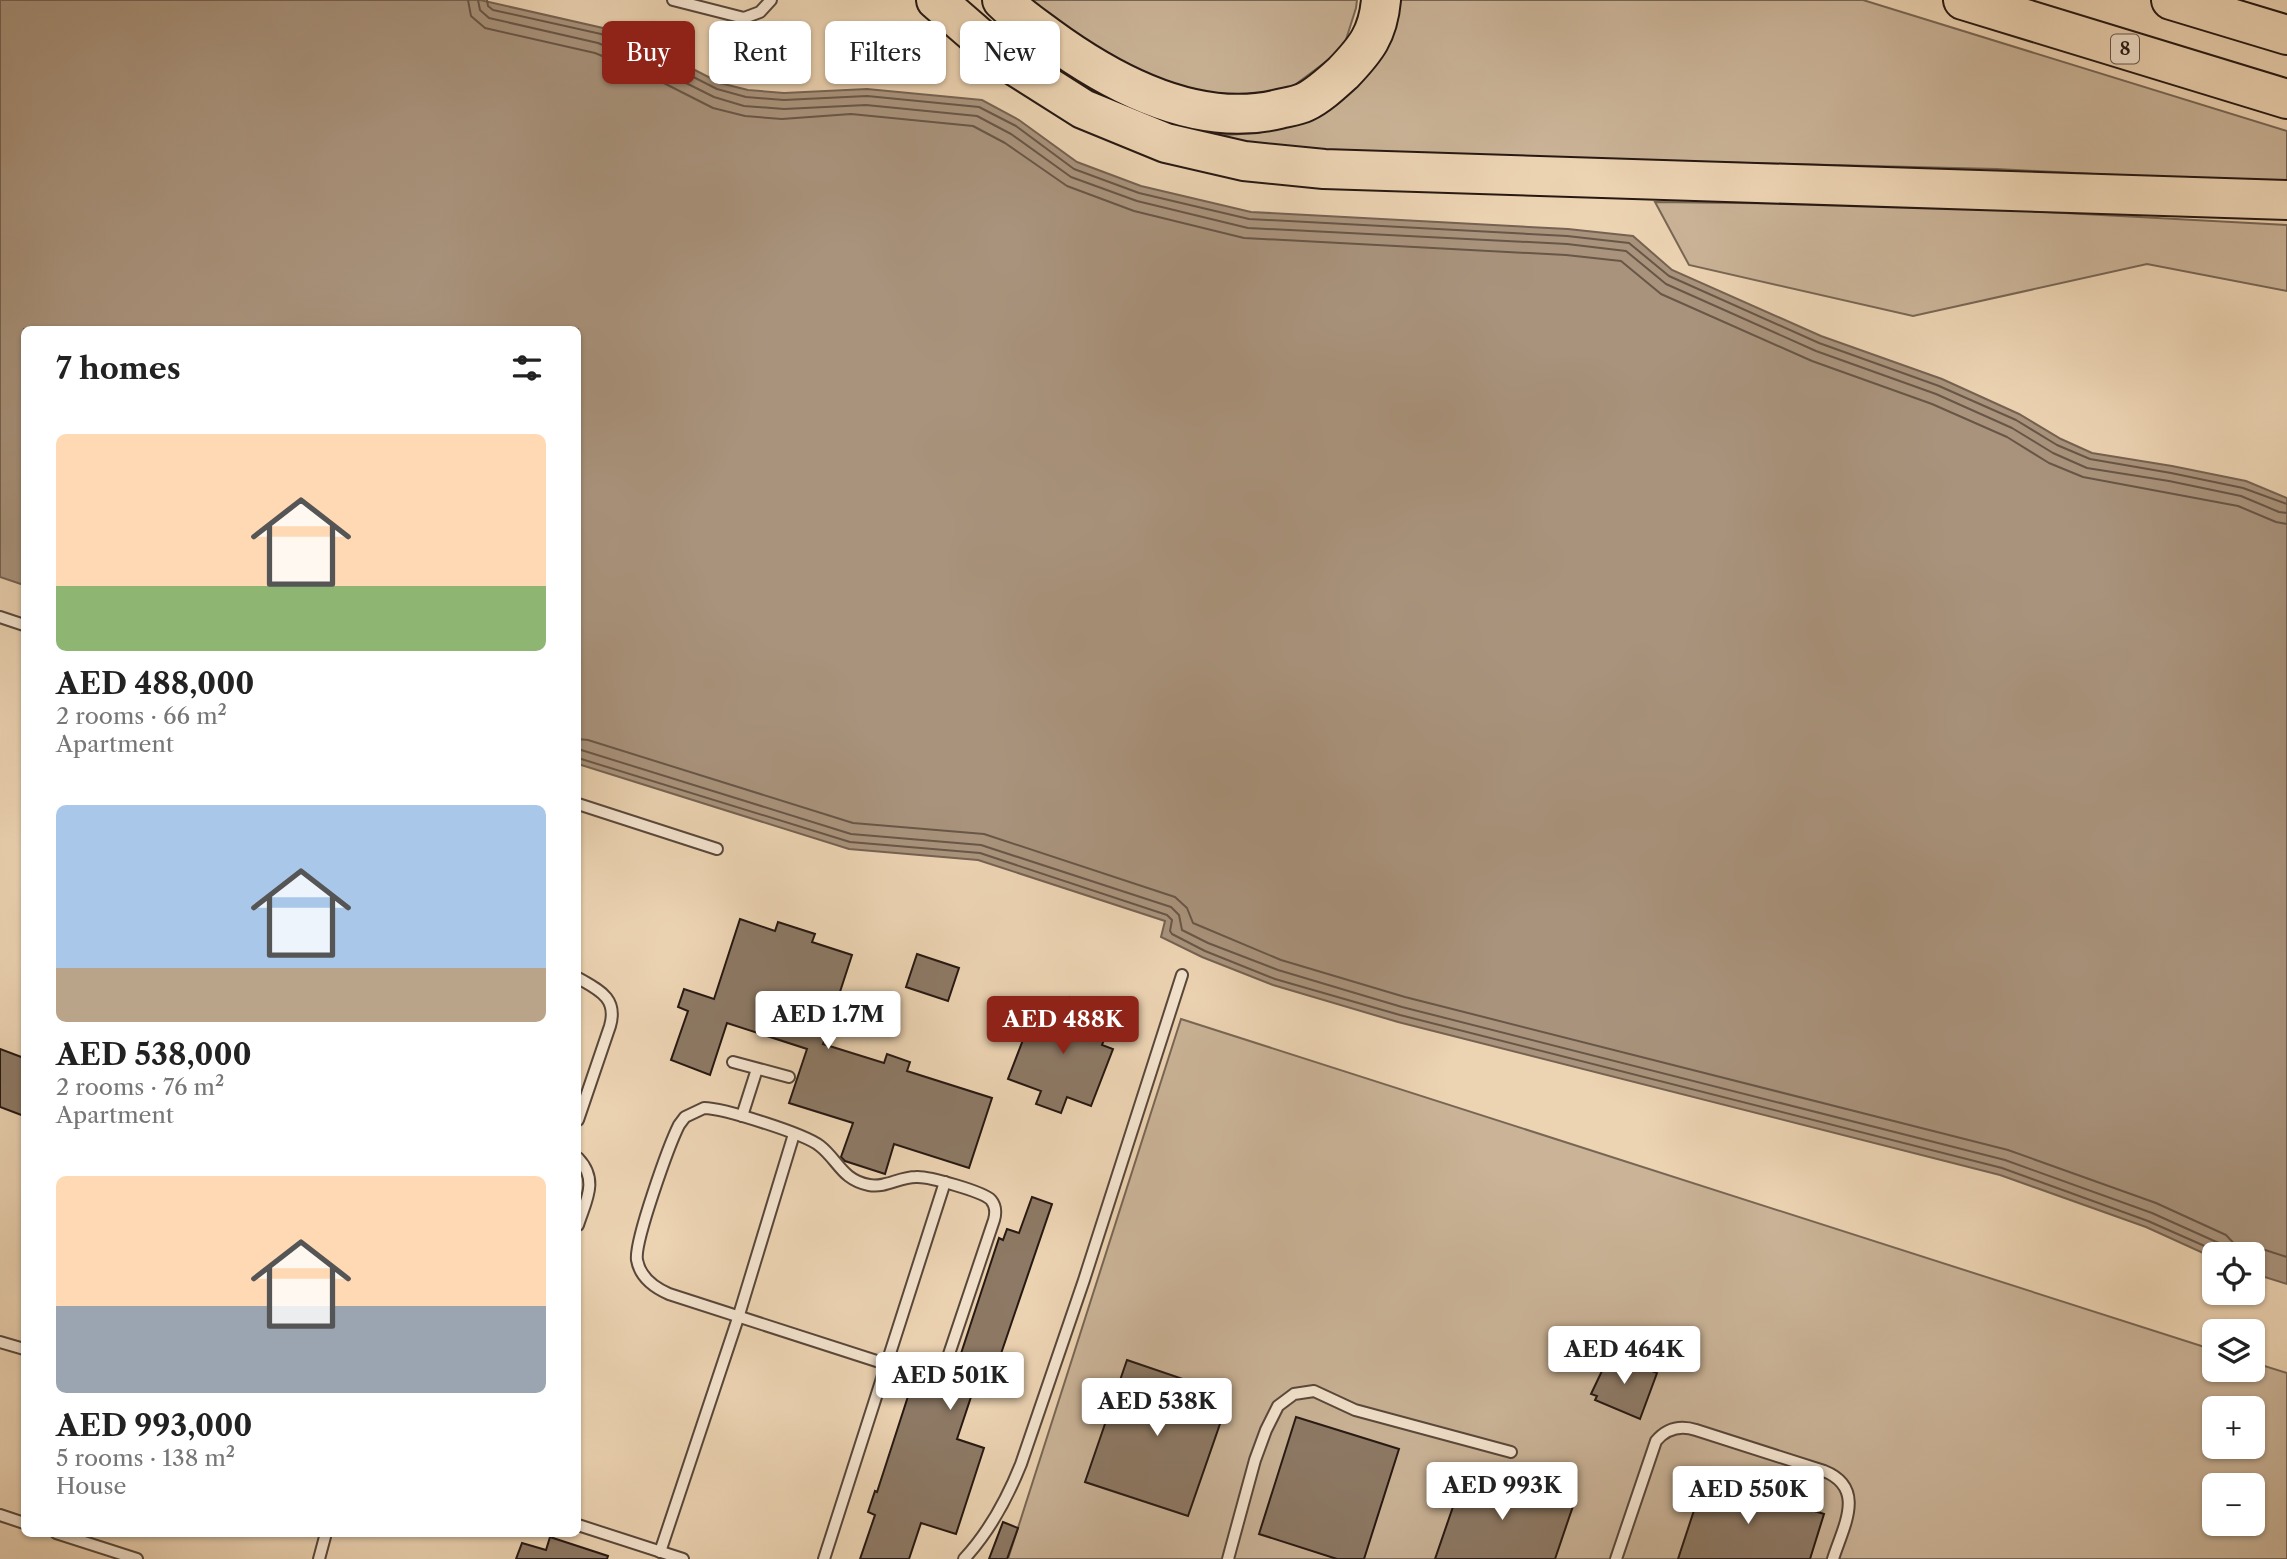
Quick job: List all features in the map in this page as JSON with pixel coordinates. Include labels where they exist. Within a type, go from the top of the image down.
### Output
[{"type":"highway","points":[[936,0],[1004,59],[1083,110],[1166,143],[1244,161],[1324,169],[2287,200]]},
{"type":"highway","points":[[1002,0],[1079,60],[1126,85],[1174,103],[1214,113],[1258,114],[1304,103],[1336,79],[1367,48],[1380,15],[1381,0]]},
{"type":"highway","name":"8","points":[[1963,0],[2287,99]]},
{"type":"highway","points":[[2171,0],[2287,35]]},
{"type":"lane","points":[[673,0],[744,18],[760,12],[771,0]]},
{"type":"lane","points":[[0,617],[21,624]]},
{"type":"lane","points":[[581,805],[717,849]]},
{"type":"lane","points":[[964,1559],[998,1514],[1017,1473],[1084,1280],[1182,975]]},
{"type":"lane","points":[[581,980],[606,996],[612,1010],[612,1018],[581,1112]]},
{"type":"lane","points":[[733,1062],[789,1077]]},
{"type":"lane","points":[[742,1116],[757,1069]]},
{"type":"lane","points":[[715,1108],[794,1134],[821,1146],[842,1171],[864,1183],[887,1185],[918,1177],[945,1182],[986,1196],[994,1204],[994,1220],[944,1366],[935,1374],[923,1376],[738,1318],[657,1289],[647,1281],[640,1270],[637,1250],[678,1125],[694,1111],[715,1108]]},
{"type":"lane","points":[[660,1552],[738,1318],[794,1134]]},
{"type":"lane","points":[[581,1161],[589,1177],[590,1188],[581,1216]]},
{"type":"lane","points":[[824,1559],[945,1182]]},
{"type":"lane","points":[[0,1342],[21,1348]]},
{"type":"lane","points":[[1228,1559],[1266,1430],[1278,1406],[1294,1394],[1314,1391],[1344,1406],[1511,1452]]},
{"type":"lane","points":[[1616,1559],[1656,1441],[1667,1431],[1681,1427],[1824,1471],[1839,1479],[1848,1493],[1849,1510],[1833,1559]]},
{"type":"lane","points":[[0,1515],[21,1522]]},
{"type":"lane","points":[[581,1526],[683,1559]]},
{"type":"lane","points":[[68,1537],[137,1559]]},
{"type":"lane","points":[[318,1559],[325,1537]]},
{"type":"shaded area","points":[[1012,0],[1357,0],[1343,49],[1292,87],[1257,96],[1195,93],[1152,84],[1060,29],[1060,21],[1047,21]]},
{"type":"shaded area","points":[[1394,0],[1863,0],[2287,131],[2287,184],[1997,169],[1288,152],[1192,137],[1258,133],[1292,124]]},
{"type":"shaded area","points":[[1655,202],[1916,205],[2287,225],[2287,291],[2147,264],[1913,316],[1689,265]]},
{"type":"shaded area","points":[[1181,1019],[2202,1346],[2202,1382],[2265,1382],[2265,1366],[2287,1373],[2287,1559],[1008,1559]]},
{"type":"water","points":[[0,0],[480,0],[602,28],[602,84],[695,84],[695,70],[709,77],[709,84],[724,84],[748,90],[784,93],[867,89],[982,100],[1019,120],[1077,162],[1141,186],[1251,212],[1568,229],[1633,236],[1672,270],[1821,336],[1942,379],[2019,414],[2061,439],[2092,453],[2246,481],[2287,498],[2287,1284],[2265,1277],[2265,1242],[2202,1242],[2202,1253],[2146,1227],[2000,1175],[1398,1022],[1273,985],[1202,957],[1161,937],[1165,921],[978,860],[849,849],[581,765],[581,326],[21,326],[21,584],[0,577]]},
{"type":"building","points":[[740,919],[775,931],[778,922],[815,934],[812,942],[852,955],[823,1044],[884,1063],[887,1054],[910,1062],[907,1071],[992,1098],[969,1168],[894,1144],[885,1174],[845,1161],[841,1157],[853,1123],[789,1103],[807,1049],[727,1023],[710,1075],[671,1060],[688,1011],[678,1007],[684,989],[714,999]]},
{"type":"building","points":[[917,954],[959,968],[948,1001],[906,987]]},
{"type":"building","points":[[1070,997],[1094,1006],[1089,1022],[1108,1029],[1102,1045],[1113,1049],[1091,1106],[1067,1097],[1061,1113],[1036,1104],[1041,1091],[1008,1079],[1031,1019],[1042,1024],[1051,1000],[1066,1005]]},
{"type":"building","points":[[0,1049],[21,1057],[21,1115],[0,1107]]},
{"type":"building","points":[[1032,1197],[1052,1204],[991,1383],[977,1379],[957,1439],[984,1448],[956,1534],[921,1523],[909,1559],[860,1559],[875,1515],[868,1512],[912,1384],[947,1396],[999,1238],[1003,1240],[1007,1229],[1019,1233]]},
{"type":"building","points":[[1610,1354],[1657,1373],[1640,1419],[1595,1400],[1597,1396],[1591,1394]]},
{"type":"building","points":[[1127,1360],[1230,1395],[1188,1516],[1085,1482]]},
{"type":"building","points":[[1296,1417],[1399,1449],[1364,1559],[1337,1559],[1259,1534]]},
{"type":"building","points":[[1466,1469],[1573,1506],[1555,1559],[1435,1559]]},
{"type":"building","points":[[1705,1477],[1824,1514],[1810,1559],[1678,1559]]},
{"type":"building","points":[[1003,1522],[1018,1528],[1007,1559],[989,1559]]},
{"type":"building","points":[[550,1537],[608,1556],[607,1559],[516,1559],[522,1543],[546,1550]]}]
